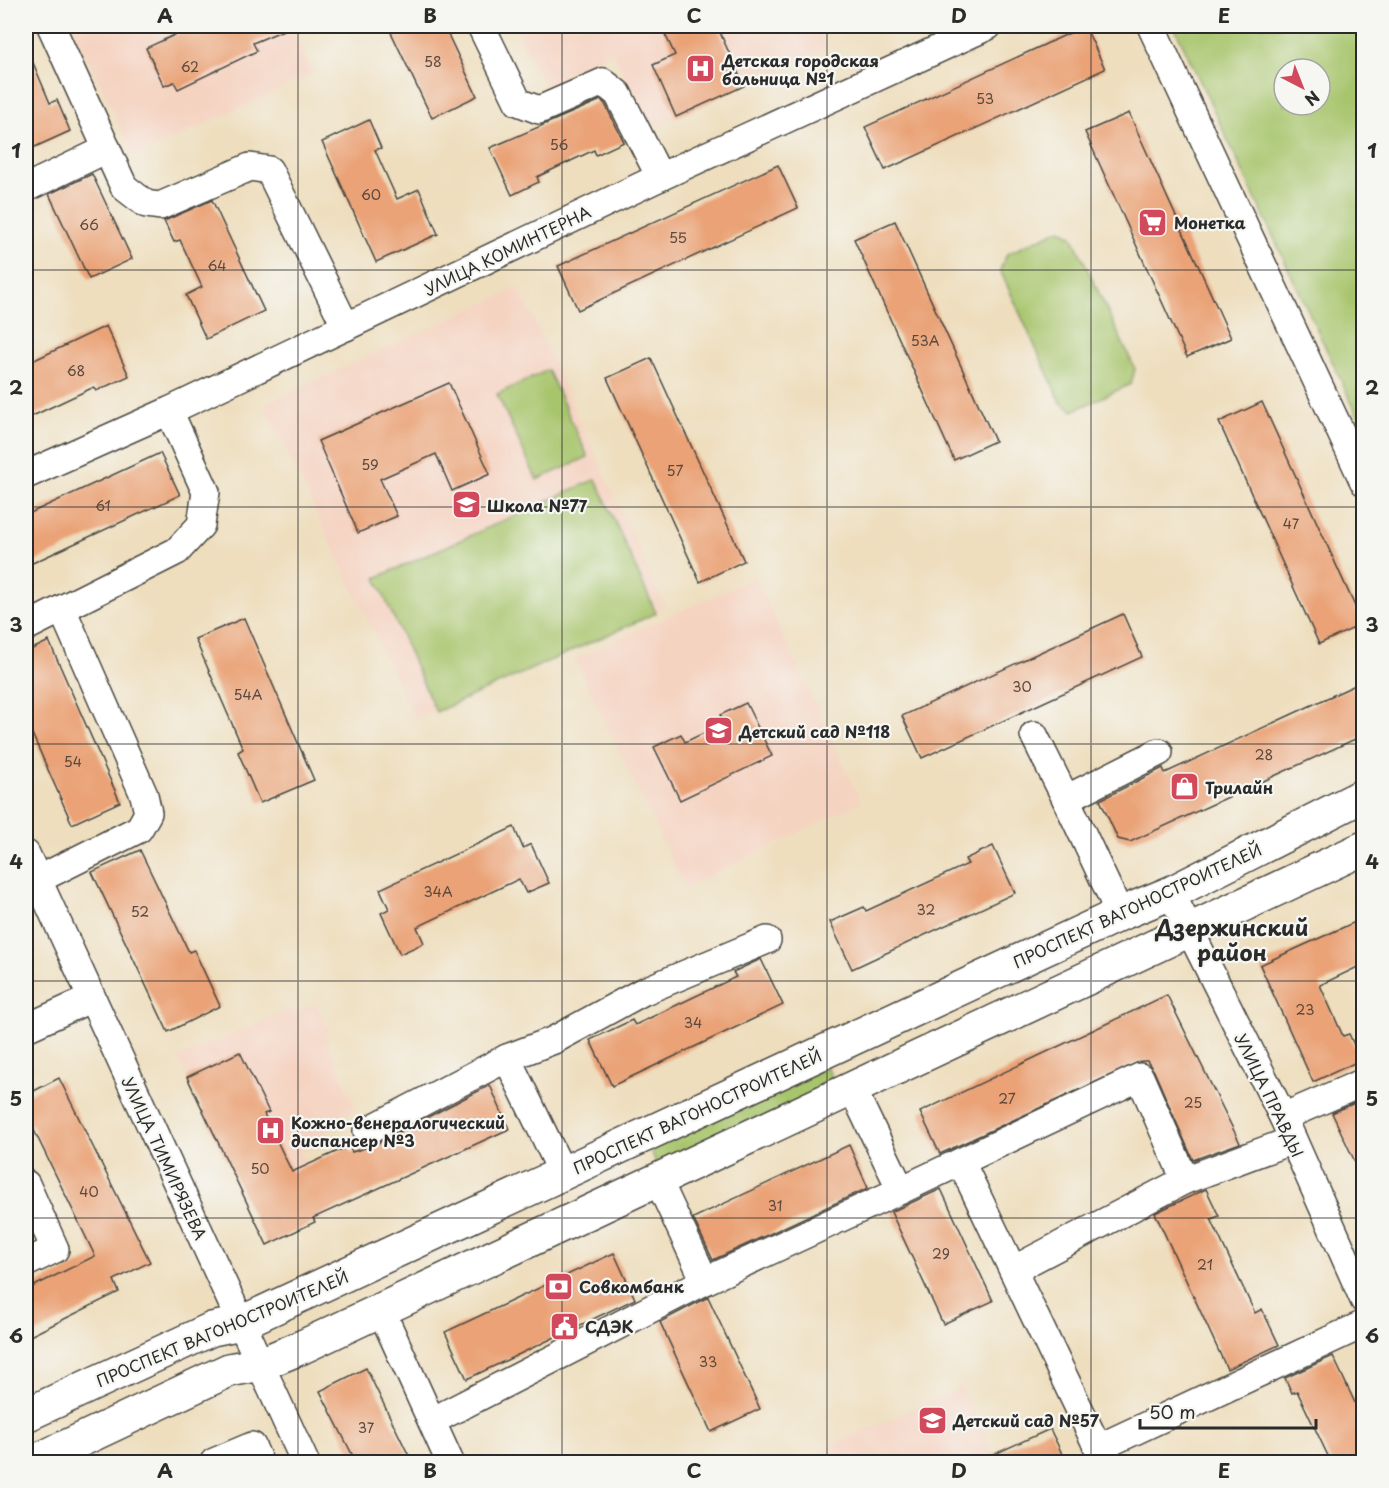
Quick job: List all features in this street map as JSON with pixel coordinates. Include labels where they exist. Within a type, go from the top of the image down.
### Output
[{"type":"main road","name":"ПРОСПЕКТ ВАГОНОСТРОИТЕЛЕЙ","points":[[26,1414],[212,1329],[241,1323],[1120,914],[1171,893],[1364,795]]},
{"type":"main road","points":[[34,1462],[229,1370],[261,1364],[1364,849]]},
{"type":"street","points":[[51,26],[124,187],[146,204],[160,206],[250,167],[270,170],[346,327]]},
{"type":"street","points":[[481,26],[518,102],[539,110],[603,82],[618,94],[660,177]]},
{"type":"street","name":"УЛИЦА КОМИНТЕРНА","points":[[26,475],[169,411],[660,177],[988,26]]},
{"type":"street","points":[[1151,26],[1364,482]]},
{"type":"street","points":[[26,188],[107,149]]},
{"type":"street","points":[[26,627],[177,551],[201,525],[206,492],[169,411]]},
{"type":"street","points":[[37,880],[139,829],[148,813],[144,795],[62,609]]},
{"type":"street","points":[[1034,735],[1120,914]]},
{"type":"street","points":[[1066,799],[1159,752]]},
{"type":"street","name":"УЛИЦА ТИМИРЯЗЕВА","points":[[26,854],[305,1462]]},
{"type":"street","name":"УЛИЦА ПРАВДЫ","points":[[1171,893],[1288,1128],[1364,1300]]},
{"type":"street","points":[[367,1131],[507,1058],[554,1040],[642,992],[766,940]]},
{"type":"street","points":[[26,1028],[92,998]]},
{"type":"street","points":[[507,1058],[563,1174]]},
{"type":"street","points":[[432,1421],[705,1281],[1140,1077],[1185,1180]]},
{"type":"street","points":[[1013,1270],[1288,1128],[1364,1082]]},
{"type":"street","points":[[852,1088],[901,1190]]},
{"type":"street","points":[[961,1162],[1098,1448],[1364,1324]]},
{"type":"street","points":[[658,1180],[705,1281]]},
{"type":"street","points":[[26,1184],[55,1249],[26,1263]]},
{"type":"street","points":[[380,1308],[450,1462]]},
{"type":"street","points":[[214,1462],[252,1446],[259,1462]]},
{"type":"shaded area","points":[[71,26],[291,26],[312,74],[135,157]]},
{"type":"shaded area","name":"Детская городская больница №1","points":[[515,26],[817,26],[827,48],[652,129],[613,53],[544,86]]},
{"type":"shaded area","name":"Школа №77","points":[[519,287],[665,607],[415,719],[264,404]]},
{"type":"shaded area","name":"Детский сад №118","points":[[755,577],[861,802],[685,888],[575,659]]},
{"type":"shaded area","name":"Кожно-венералогический диспансер №3","points":[[316,1003],[330,1031],[324,1034],[357,1112],[342,1115],[311,1147],[300,1153],[329,1216],[267,1245],[178,1058],[290,1008],[292,1012]]},
{"type":"shaded area","name":"Детский сад №57","points":[[961,1387],[997,1462],[817,1462],[813,1454]]},
{"type":"green space","points":[[1174,26],[1363,26],[1363,427]]},
{"type":"green space","points":[[1060,229],[1072,236],[1135,369],[1131,384],[1073,411],[1061,403],[1000,270],[1007,254]]},
{"type":"green space","points":[[548,370],[588,457],[537,480],[497,394]]},
{"type":"green space","points":[[596,479],[656,613],[436,712],[376,578]]},
{"type":"green space","points":[[827,1067],[835,1085],[658,1167],[650,1149]]},
{"type":"building","points":[[194,26],[293,26],[253,43],[257,51],[178,89],[174,82],[164,86],[146,48]]},
{"type":"building","points":[[388,26],[444,26],[477,96],[432,118]]},
{"type":"building","points":[[661,26],[717,26],[744,86],[676,117],[653,65],[675,55]]},
{"type":"building","points":[[1085,26],[1105,69],[885,170],[865,127]]},
{"type":"building","points":[[26,46],[50,103],[57,100],[70,131],[26,151]]},
{"type":"building","points":[[601,100],[624,142],[596,155],[594,150],[537,177],[539,182],[512,195],[490,148]]},
{"type":"building","points":[[1129,113],[1231,338],[1187,357],[1085,132]]},
{"type":"building","points":[[369,120],[381,148],[375,150],[397,199],[419,189],[438,234],[376,262],[322,142]]},
{"type":"building","points":[[778,165],[798,208],[578,310],[558,266]]},
{"type":"building","points":[[92,174],[132,259],[89,279],[49,194]]},
{"type":"building","points":[[212,200],[264,311],[206,339],[186,295],[202,287],[180,240],[174,242],[164,221]]},
{"type":"building","points":[[895,221],[995,441],[954,460],[854,239]]},
{"type":"building","points":[[106,326],[129,376],[96,391],[94,387],[26,419],[26,364]]},
{"type":"building","points":[[651,358],[744,561],[700,582],[607,378]]},
{"type":"building","points":[[449,383],[490,474],[452,491],[436,454],[380,479],[397,516],[358,533],[318,441]]},
{"type":"building","points":[[1262,402],[1363,624],[1319,644],[1219,422]]},
{"type":"building","points":[[160,453],[180,495],[26,566],[26,515]]},
{"type":"building","points":[[1123,614],[1142,657],[922,758],[902,716]]},
{"type":"building","points":[[244,618],[314,780],[260,803],[238,752],[243,749],[195,639]]},
{"type":"building","points":[[49,641],[120,802],[72,824],[26,720],[26,652]]},
{"type":"building","points":[[1364,681],[1364,735],[1130,842],[1118,839],[1100,800],[1163,768],[1165,773]]},
{"type":"building","points":[[746,703],[772,756],[680,800],[654,747],[681,734],[685,742],[725,723],[720,715]]},
{"type":"building","points":[[514,827],[523,848],[531,844],[549,883],[526,893],[519,879],[417,927],[424,943],[400,954],[381,913],[389,909],[380,889]]},
{"type":"building","points":[[993,846],[1015,893],[852,969],[830,922],[864,907],[866,911],[968,864],[965,859]]},
{"type":"building","points":[[140,850],[189,952],[194,950],[220,1006],[168,1032],[92,872]]},
{"type":"building","points":[[1364,918],[1364,964],[1320,985],[1343,1036],[1349,1034],[1361,1060],[1313,1082],[1260,965]]},
{"type":"building","points":[[761,959],[783,1005],[612,1086],[590,1040],[632,1020],[635,1025],[736,977],[733,972]]},
{"type":"building","points":[[1167,995],[1240,1143],[1193,1160],[1154,1071],[1147,1061],[1141,1061],[940,1154],[920,1112]]},
{"type":"building","points":[[240,1052],[269,1112],[264,1114],[292,1172],[349,1146],[352,1152],[374,1145],[490,1085],[509,1129],[313,1218],[315,1222],[267,1245],[187,1077]]},
{"type":"building","points":[[59,1078],[150,1262],[114,1280],[119,1292],[26,1338],[26,1290],[95,1256],[31,1124],[26,1127],[26,1095]]},
{"type":"building","points":[[1364,1099],[1364,1181],[1332,1113]]},
{"type":"building","points":[[849,1145],[868,1188],[713,1260],[693,1218]]},
{"type":"building","points":[[941,1189],[993,1301],[943,1324],[891,1212]]},
{"type":"building","points":[[1206,1189],[1219,1216],[1211,1219],[1255,1313],[1262,1309],[1279,1345],[1227,1369],[1155,1213]]},
{"type":"building","points":[[614,1253],[635,1299],[467,1379],[445,1332]]},
{"type":"building","points":[[708,1297],[760,1409],[711,1432],[660,1322]]},
{"type":"building","points":[[1333,1356],[1364,1422],[1364,1462],[1331,1462],[1297,1391],[1292,1393],[1285,1378]]},
{"type":"building","points":[[366,1368],[412,1462],[356,1462],[320,1391]]},
{"type":"building","points":[[1050,1429],[1066,1462],[977,1462]]},
{"type":"place","name":"Детская городская больница №1","points":[[701,69]]},
{"type":"place","name":"Монетка","points":[[1153,222]]},
{"type":"place","name":"Школа №77","points":[[466,505]]},
{"type":"place","name":"Детский сад №118","points":[[718,731]]},
{"type":"place","name":"Трилайн","points":[[1184,787]]},
{"type":"place","name":"Кожно-венералогический диспансер №3","points":[[270,1131]]},
{"type":"place","name":"Совкомбанк","points":[[558,1286]]},
{"type":"place","name":"СДЭК","points":[[564,1326]]},
{"type":"place","name":"Детский сад №57","points":[[932,1420]]},
{"type":"district","name":"Дзержинский район","points":[[1232,938]]}]
